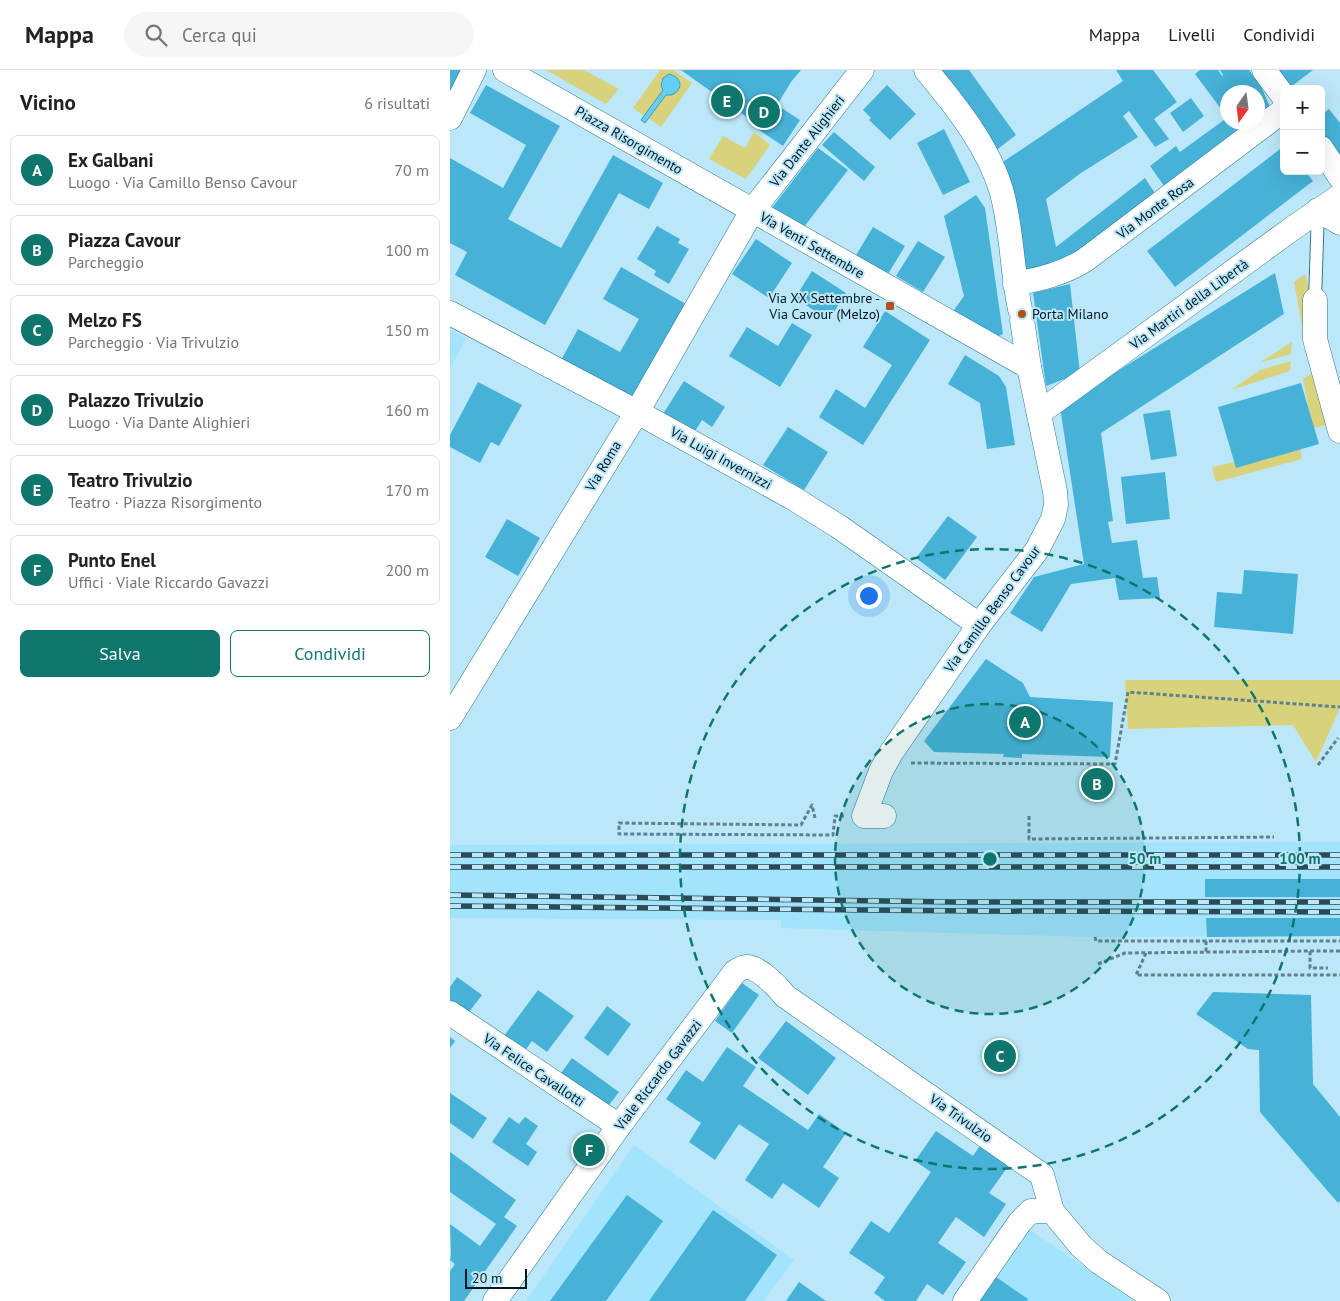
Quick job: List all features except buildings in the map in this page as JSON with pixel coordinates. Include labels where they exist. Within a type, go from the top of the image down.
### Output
[{"type":"street","points":[[450,118],[474,70]]},
{"type":"street","name":"Piazza Risorgimento","points":[[505,70],[752,211]]},
{"type":"street","name":"Via Dante Alighieri","points":[[752,211],[862,70]]},
{"type":"street","name":"Via Camillo Benso Cavour","points":[[874,816],[886,762],[903,733],[979,625],[1037,550],[1053,519],[1056,505],[1055,491],[1029,367],[1015,284],[1006,211],[995,174],[963,119],[926,70]]},
{"type":"street","points":[[1264,70],[1280,92]]},
{"type":"street","name":"Via Monte Rosa","points":[[1015,284],[1067,271],[1085,260],[1280,113]]},
{"type":"street","points":[[1325,154],[1340,177]]},
{"type":"street","name":"Via Martiri della Libertà","points":[[1039,413],[1318,210],[1340,196]]},
{"type":"street","points":[[1318,210],[1340,223]]},
{"type":"street","name":"Via Venti Settembre","points":[[752,211],[1029,367]]},
{"type":"street","name":"Via Roma","points":[[450,718],[637,412],[752,211]]},
{"type":"street","points":[[1315,300],[1315,339],[1340,431]]},
{"type":"street","name":"Via Luigi Invernizzi","points":[[450,313],[637,412],[808,506],[979,625]]},
{"type":"street","name":"Via Trivulzio","points":[[735,972],[747,966],[752,968],[776,984],[785,996],[1042,1175],[1052,1211],[1081,1246],[1093,1257],[1158,1301]]},
{"type":"street","name":"Viale Riccardo Gavazzi","points":[[495,1301],[619,1126],[735,972]]},
{"type":"street","name":"Via Felice Cavallotti","points":[[450,1013],[619,1126]]},
{"type":"street","points":[[965,1301],[1020,1222],[1031,1211],[1052,1211]]},
{"type":"lane","points":[[1315,300],[1318,210]]},
{"type":"path","points":[[886,762],[1115,764],[1128,692],[1340,707]]},
{"type":"path","points":[[1318,765],[1338,738]]},
{"type":"path","points":[[816,818],[812,805],[801,825],[619,823],[619,834],[834,835],[835,816],[874,816]]},
{"type":"path","points":[[1029,816],[1029,839],[1274,837]]},
{"type":"path","points":[[1095,937],[1096,941],[1340,941]]},
{"type":"path","points":[[1206,941],[1206,952]]},
{"type":"path","points":[[1310,951],[1310,968],[1328,968]]},
{"type":"path","points":[[1098,964],[1125,953],[1340,951]]},
{"type":"path","points":[[1146,953],[1136,975],[1340,975]]},
{"type":"shaded area","points":[[546,70],[584,70],[619,89],[606,104]]},
{"type":"shaded area","points":[[660,70],[673,70],[692,83],[661,127],[633,108]]},
{"type":"shaded area","points":[[669,74],[679,80],[680,87],[672,95],[666,95],[645,123],[641,120],[663,90],[661,86],[663,78]]},
{"type":"shaded area","points":[[754,132],[770,145],[746,179],[709,159],[723,136],[745,148]]},
{"type":"shaded area","points":[[1305,274],[1326,348],[1308,359],[1294,282]]},
{"type":"shaded area","points":[[450,330],[466,338],[450,368]]},
{"type":"shaded area","points":[[1292,342],[1291,354],[1259,363]]},
{"type":"shaded area","points":[[1291,361],[1290,371],[1231,390],[1260,370]]},
{"type":"shaded area","points":[[1330,362],[1340,422],[1313,428],[1303,379]]},
{"type":"shaded area","points":[[1300,447],[1302,459],[1216,482],[1212,467]]},
{"type":"shaded area","points":[[1125,680],[1340,680],[1340,708],[1316,762],[1293,725],[1128,729]]},
{"type":"shaded area","points":[[1340,842],[1340,936],[1091,937],[781,928],[781,920],[450,918],[450,845]]},
{"type":"shaded area","points":[[634,1145],[794,1260],[763,1301],[526,1301]]},
{"type":"shaded area","points":[[1022,1224],[1133,1301],[971,1301]]},
{"type":"railway","points":[[450,855],[1340,855]]},
{"type":"railway","points":[[450,867],[1340,867]]},
{"type":"railway","points":[[450,895],[954,902],[1340,902]]},
{"type":"railway","points":[[450,906],[1340,912]]},
{"type":"place","name":"Teatro Trivulzio","points":[[727,101]]},
{"type":"place","name":"Palazzo Trivulzio","points":[[764,112]]},
{"type":"place","name":"Via XX Settembre - Via Cavour (Melzo)","points":[[890,306]]},
{"type":"place","name":"Porta Milano","points":[[1022,314]]},
{"type":"place","name":"Ex Galbani","points":[[1025,722]]},
{"type":"place","name":"Piazza Cavour","points":[[1097,784]]},
{"type":"place","name":"Melzo FS","points":[[1000,1056]]},
{"type":"place","name":"Punto Enel","points":[[589,1150]]}]
